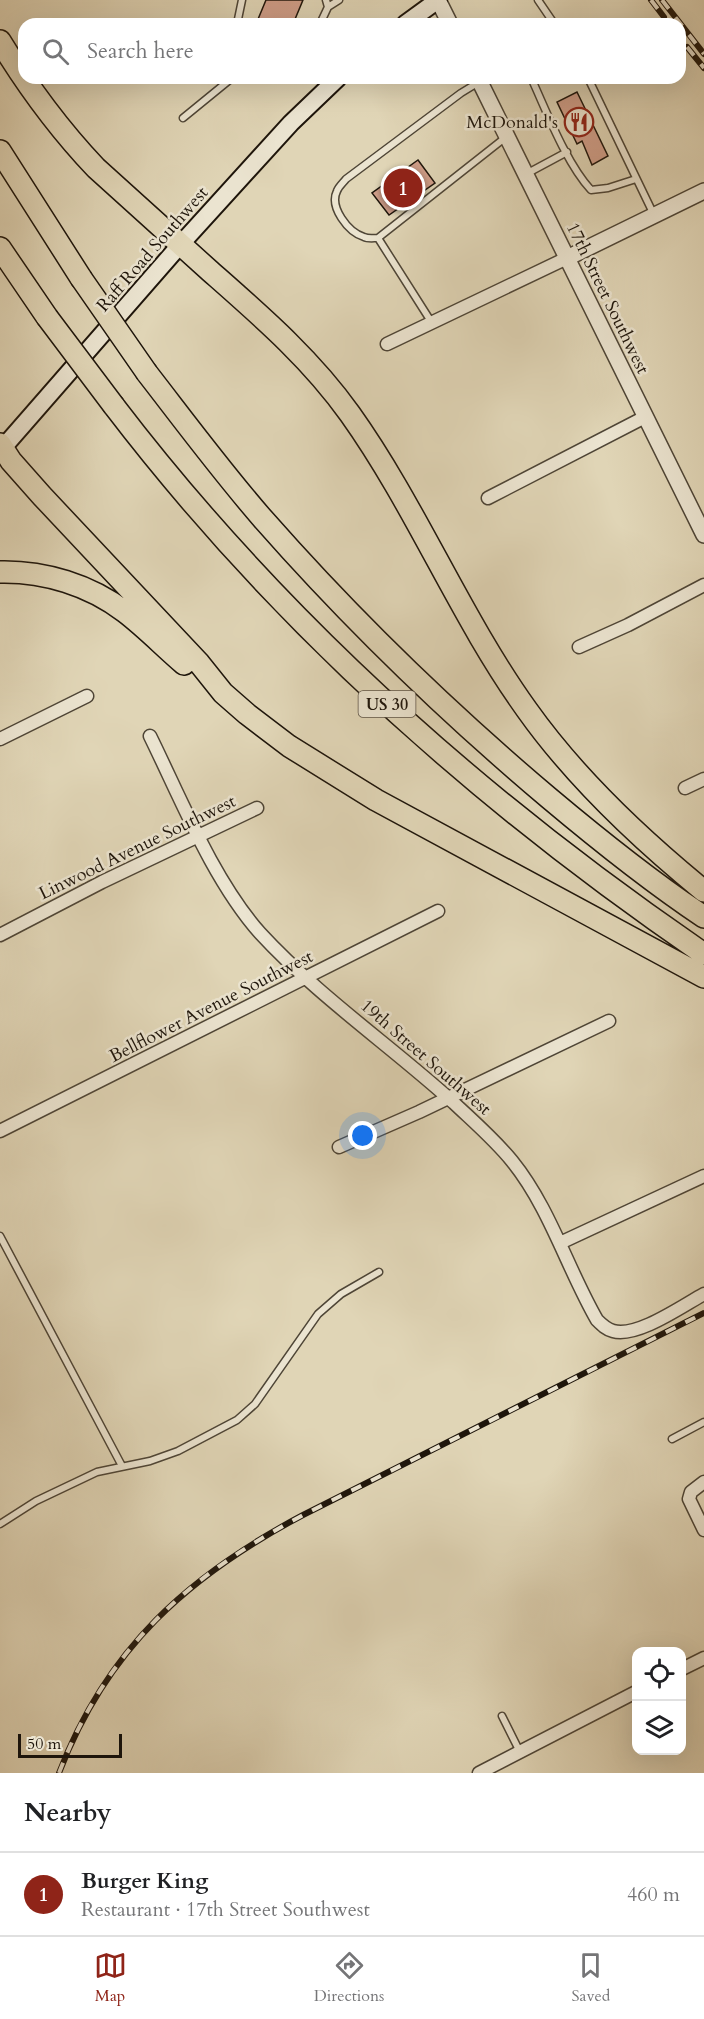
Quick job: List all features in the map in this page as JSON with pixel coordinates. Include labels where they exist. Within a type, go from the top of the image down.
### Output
[{"type":"highway","points":[[0,41],[18,69]]},
{"type":"highway","points":[[28,84],[96,168],[284,337],[330,387],[351,415],[387,472],[478,632],[527,710],[559,752],[600,796],[659,853],[704,891]]},
{"type":"highway","name":"US 30","points":[[0,150],[81,278],[147,373],[262,518],[330,592],[468,728],[611,848],[704,917]]},
{"type":"highway","name":"US 30","points":[[0,248],[47,317],[151,454],[246,564],[316,636],[432,746],[543,838],[704,954]]},
{"type":"highway","points":[[1,448],[42,496],[199,663],[223,693]]},
{"type":"highway","points":[[0,572],[37,574],[57,579],[75,584],[107,599],[126,612],[195,673],[289,746],[358,790],[704,977]]},
{"type":"main road","points":[[413,18],[438,0]]},
{"type":"main road","name":"Raff Road Southwest","points":[[1,448],[180,245],[291,123],[332,84]]},
{"type":"street","points":[[438,0],[447,18]]},
{"type":"street","name":"17th Street Southwest","points":[[481,84],[704,535]]},
{"type":"street","points":[[387,344],[704,191]]},
{"type":"street","points":[[488,498],[645,417]]},
{"type":"street","points":[[579,647],[628,625],[704,585]]},
{"type":"street","points":[[0,739],[87,696]]},
{"type":"street","name":"19th Street Southwest","points":[[150,736],[218,873],[246,915],[280,953],[307,978],[448,1098],[512,1160],[540,1204],[597,1320],[610,1330],[627,1332],[704,1294]]},
{"type":"street","points":[[685,788],[704,779]]},
{"type":"street","name":"Linwood Avenue Southwest","points":[[0,935],[102,882],[257,808]]},
{"type":"street","name":"Bellflower Avenue Southwest","points":[[0,1131],[438,911]]},
{"type":"street","points":[[339,1147],[609,1021]]},
{"type":"street","points":[[560,1243],[704,1176]]},
{"type":"street","points":[[704,1482],[689,1494],[689,1499],[704,1530]]},
{"type":"street","points":[[686,1667],[704,1658]]},
{"type":"street","points":[[479,1773],[632,1694]]},
{"type":"lane","points":[[238,18],[242,0]]},
{"type":"lane","points":[[327,4],[339,0]]},
{"type":"lane","points":[[538,0],[551,18]]},
{"type":"lane","points":[[183,118],[225,84]]},
{"type":"lane","points":[[473,84],[346,179],[337,191],[335,200],[337,210],[358,235],[378,238],[506,136]]},
{"type":"lane","points":[[534,84],[567,152],[583,181],[591,190],[608,188],[636,179]]},
{"type":"lane","points":[[591,84],[654,216]]},
{"type":"lane","points":[[526,174],[567,152]]},
{"type":"lane","points":[[378,238],[432,323]]},
{"type":"lane","points":[[0,1236],[122,1466]]},
{"type":"lane","points":[[0,1524],[60,1488],[97,1472],[150,1461],[178,1451],[237,1420],[255,1404],[318,1314],[341,1294],[379,1272]]},
{"type":"lane","points":[[672,1439],[704,1422]]},
{"type":"lane","points":[[502,1716],[520,1752]]},
{"type":"building","points":[[266,0],[303,0],[296,18],[258,18]]},
{"type":"building","name":"McDonald's","points":[[577,92],[608,156],[592,165],[582,141],[577,144],[557,102]]},
{"type":"building","points":[[418,160],[435,183],[389,215],[372,193]]},
{"type":"railway","points":[[651,0],[664,17]]},
{"type":"railway","points":[[662,0],[676,18]]},
{"type":"railway","points":[[686,31],[704,54]]},
{"type":"railway","points":[[687,47],[704,68]]},
{"type":"railway","points":[[59,1773],[101,1689],[127,1653],[156,1620],[188,1590],[223,1563],[261,1538],[303,1515],[704,1313]]},
{"type":"place","name":"McDonald's","points":[[579,122]]},
{"type":"place","name":"Burger King","points":[[403,188]]}]
